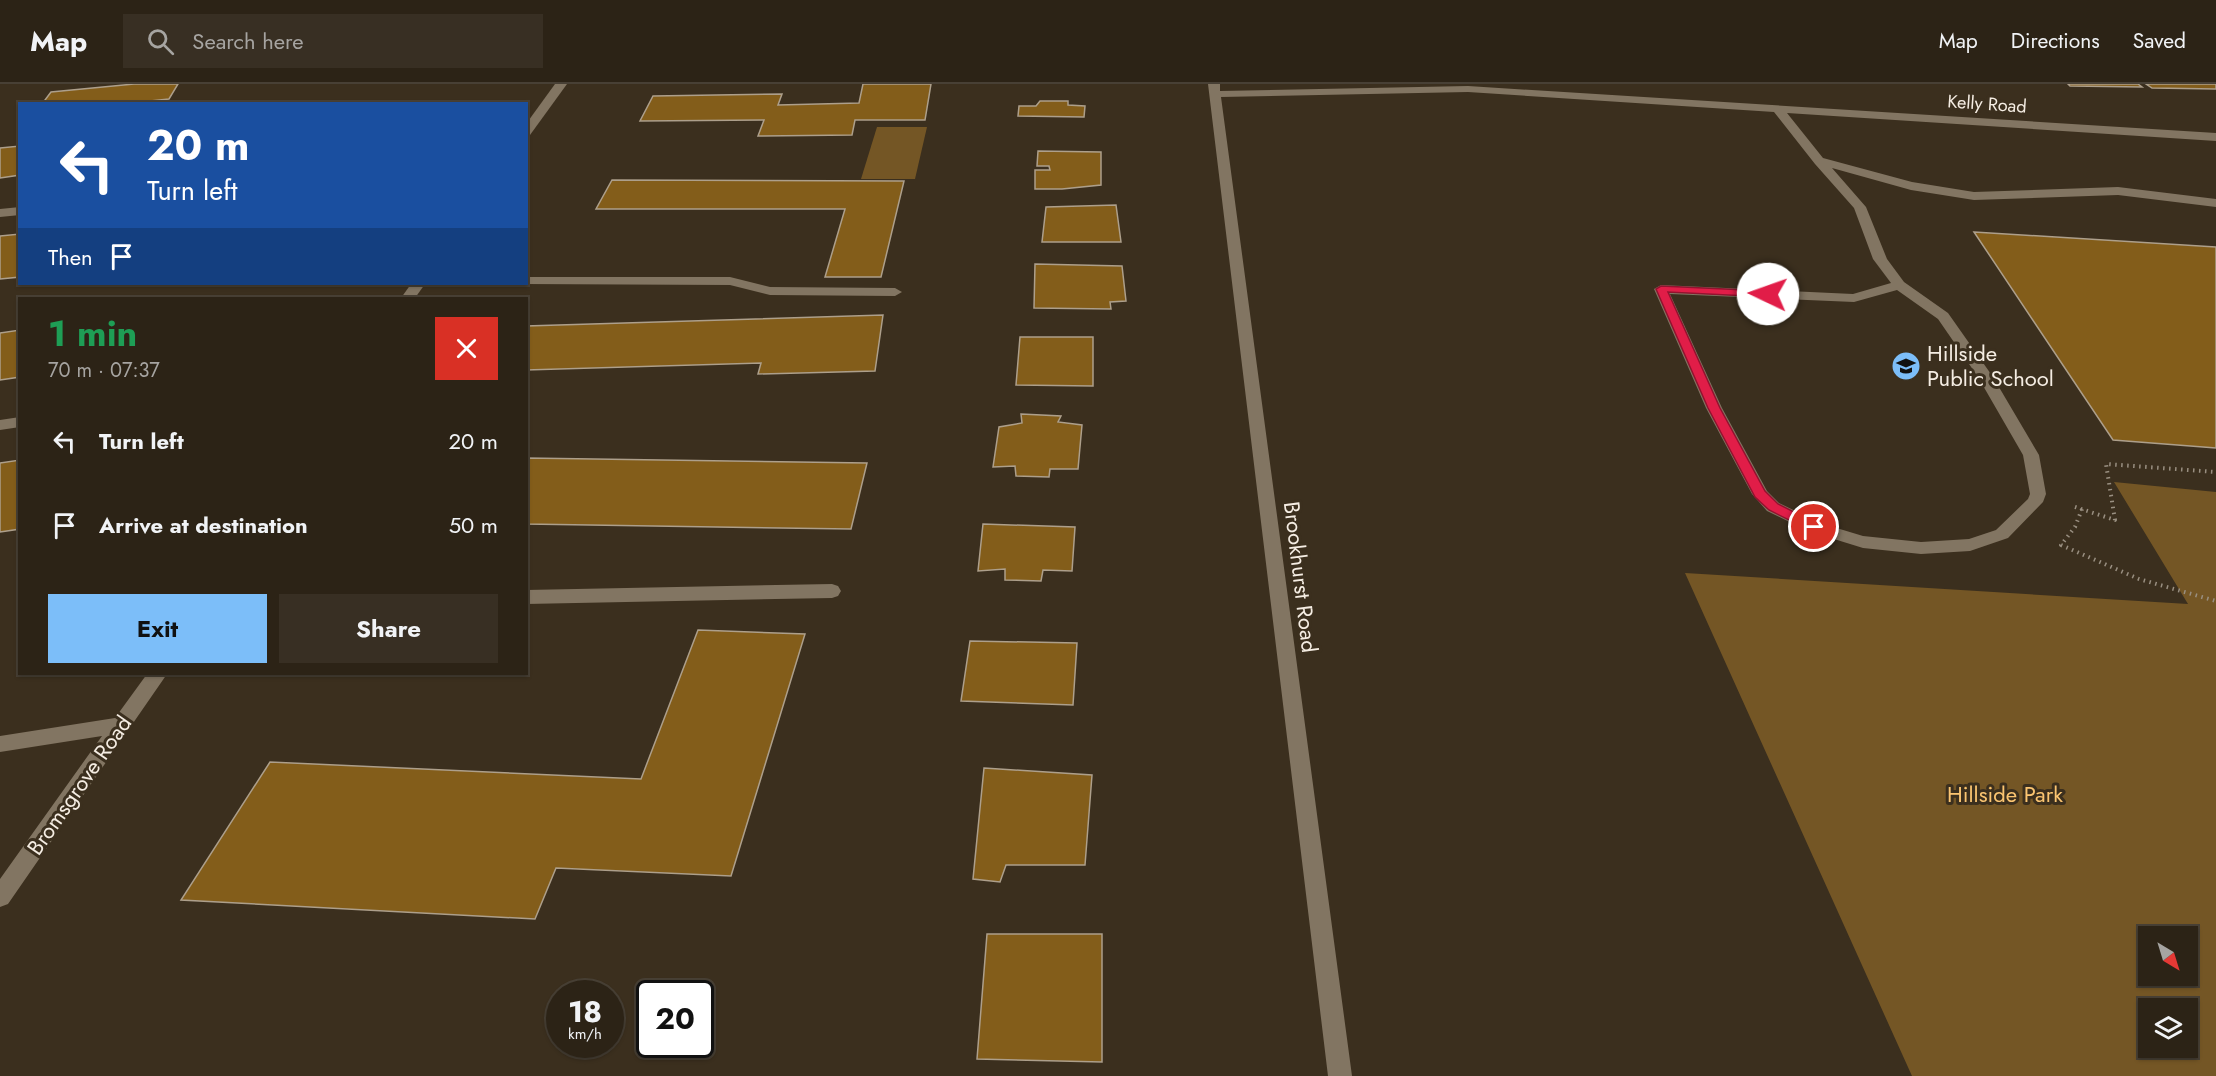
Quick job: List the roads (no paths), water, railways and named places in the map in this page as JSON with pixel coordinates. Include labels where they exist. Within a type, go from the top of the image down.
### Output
[{"type":"street","points":[[528,130],[561,84]]},
{"type":"street","name":"Kelly Road","points":[[1215,89],[1468,89],[2216,137]]},
{"type":"street","name":"Brookhurst Road","points":[[1215,89],[1340,1076]]},
{"type":"street","points":[[1777,108],[1819,161],[1860,207],[1880,259],[1899,285],[1943,316],[1984,377],[2031,455],[2038,494],[2035,502],[2002,534],[1970,545],[1921,548],[1863,542],[1814,527],[1773,507],[1760,494],[1714,408],[1661,289],[1854,298],[1899,285]]},
{"type":"street","points":[[1819,161],[1911,186],[1974,196],[2118,191],[2216,203]]},
{"type":"street","points":[[0,213],[18,210]]},
{"type":"street","points":[[528,281],[730,281],[770,291],[895,292]]},
{"type":"street","points":[[0,425],[18,422]]},
{"type":"street","points":[[528,597],[832,591]]},
{"type":"street","name":"Bromsgrove Road","points":[[0,897],[156,675]]},
{"type":"street","points":[[0,744],[121,725]]},
{"type":"place","name":"Hillside Public School","points":[[1906,366]]},
{"type":"park label","name":"Hillside Park","points":[[2005,794]]}]
